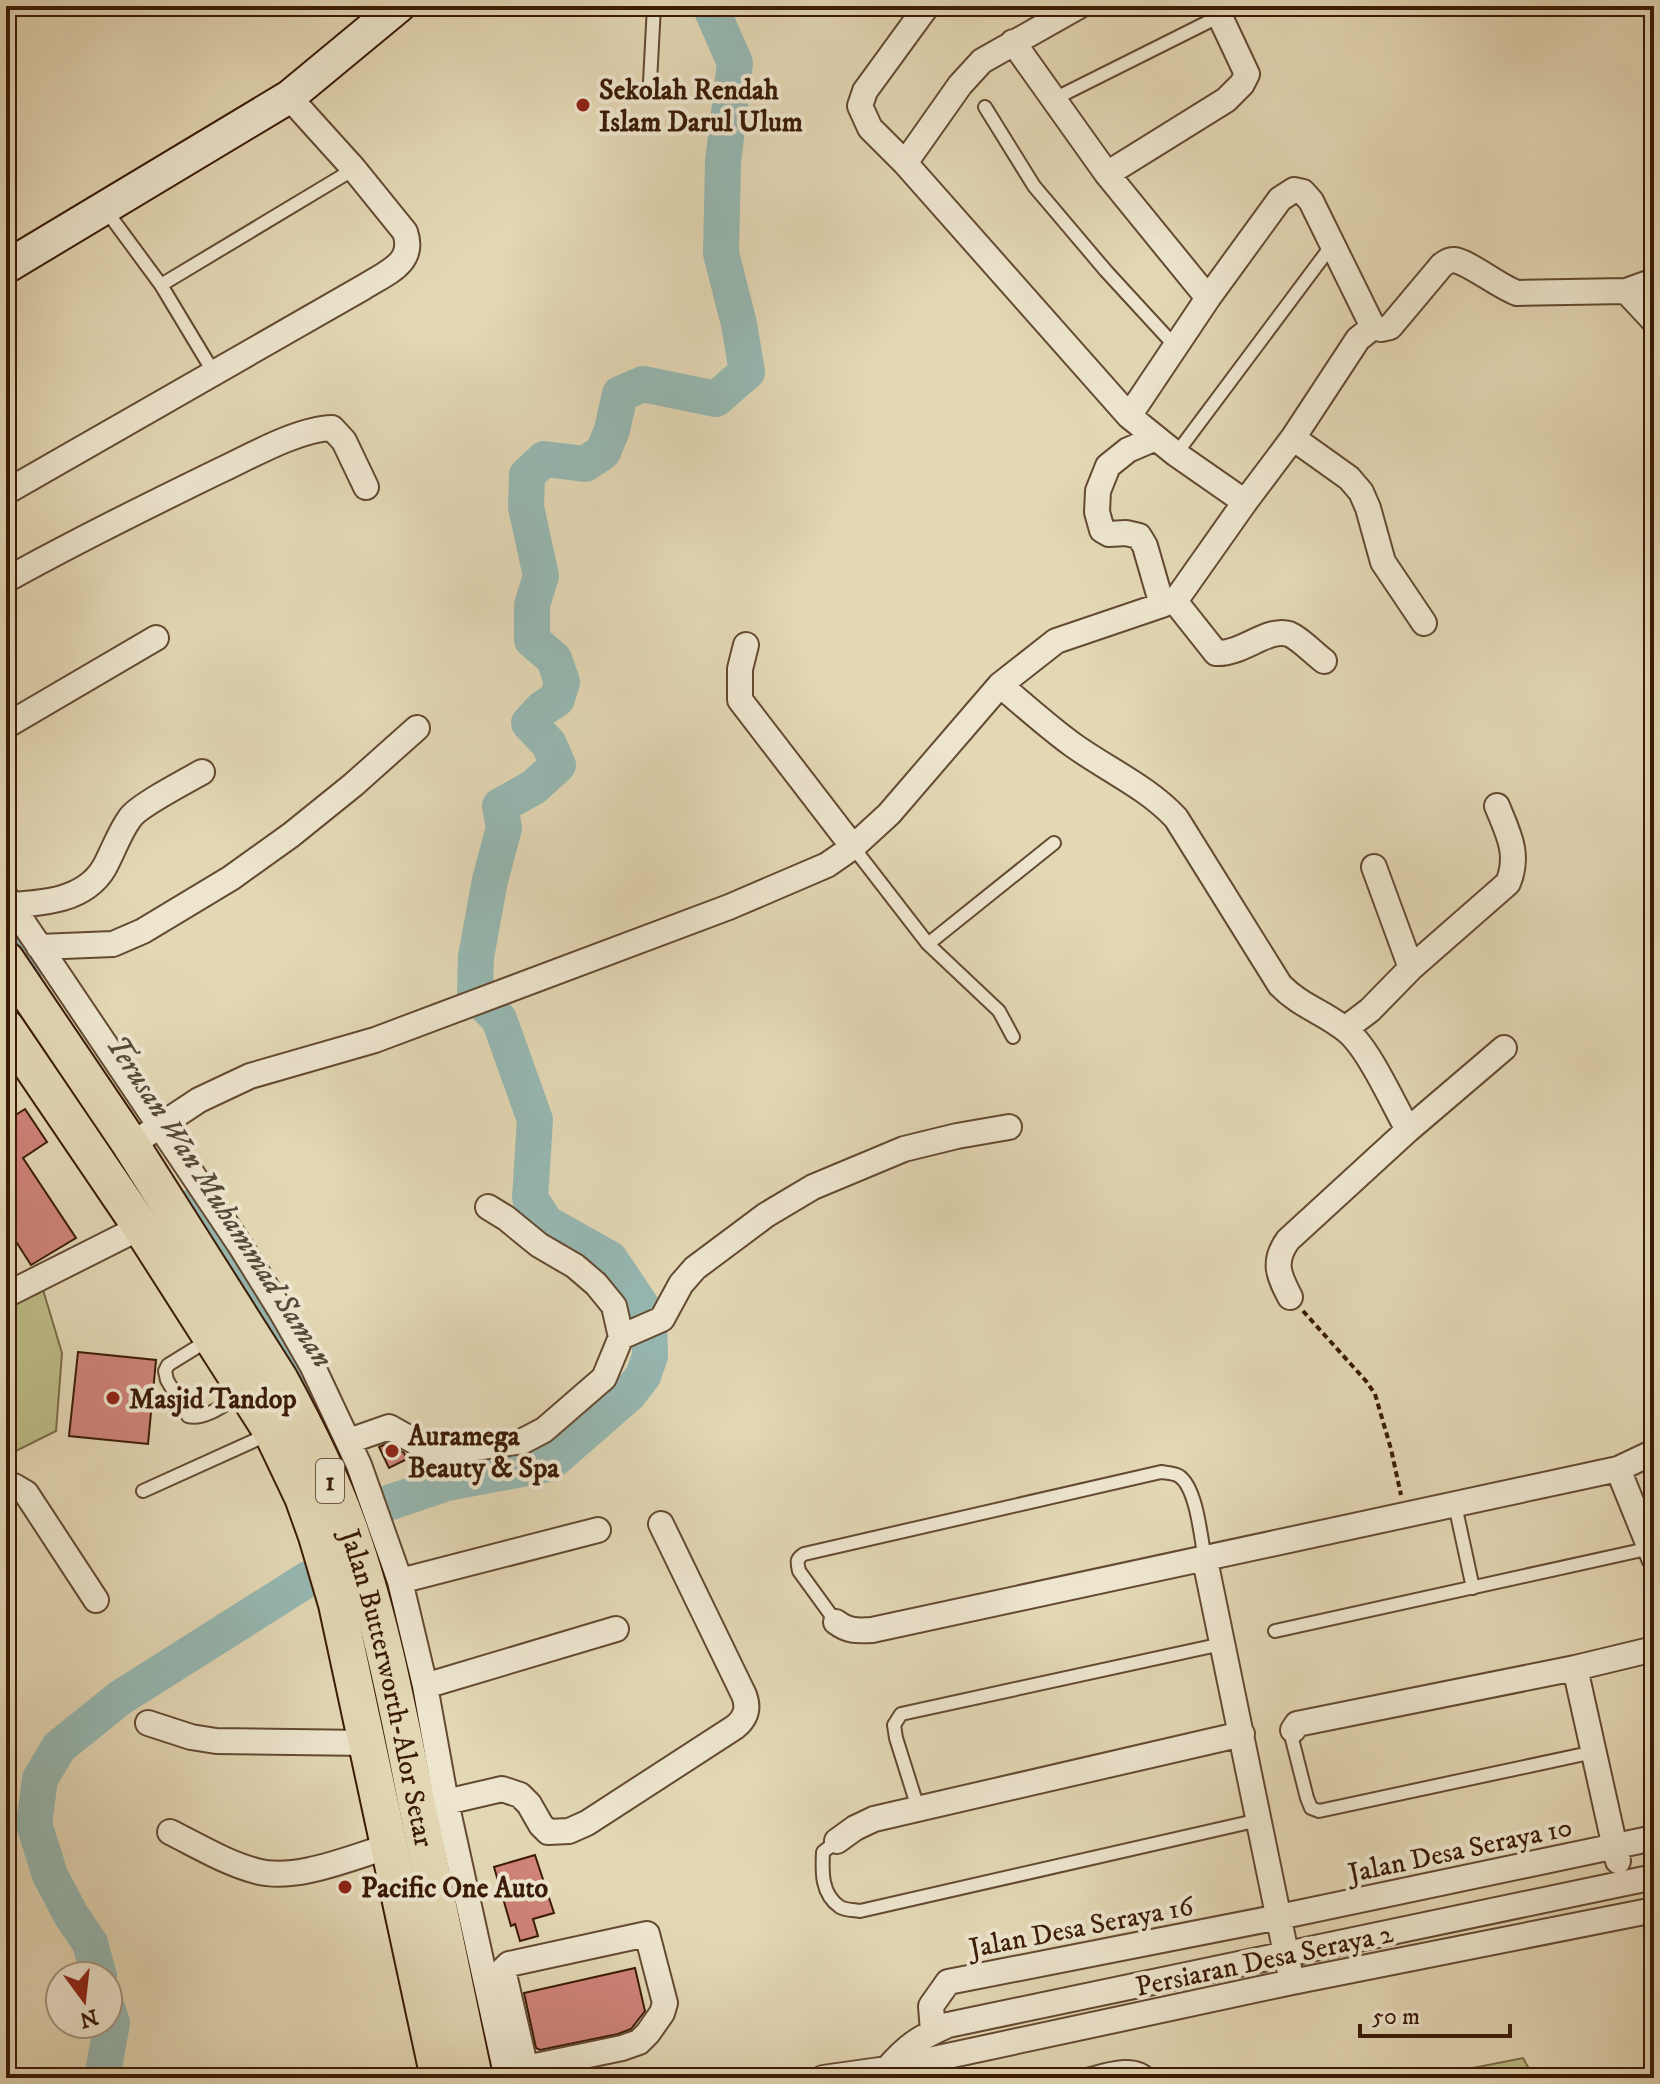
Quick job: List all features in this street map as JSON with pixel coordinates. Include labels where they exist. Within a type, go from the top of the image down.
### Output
[{"type":"main road","name":"Jalan Butterworth-Alor Setar","points":[[6,960],[146,1135],[301,1418],[347,1522],[389,1667],[474,2078]]},
{"type":"main road","name":"Jalan Butterworth-Alor Setar","points":[[6,1028],[212,1337],[272,1432],[294,1476],[317,1536],[337,1604],[439,2078]]},
{"type":"street","points":[[6,267],[289,97],[399,6]]},
{"type":"street","points":[[927,6],[865,91],[860,106],[870,128],[905,163],[1129,416],[1176,454],[1245,502]]},
{"type":"street","points":[[905,163],[982,61],[1079,6]]},
{"type":"street","points":[[1107,174],[1226,100],[1242,84],[1247,74],[1217,11]]},
{"type":"street","points":[[1013,42],[1107,174],[1208,298]]},
{"type":"street","points":[[6,492],[401,263],[409,242],[405,232],[289,97]]},
{"type":"street","points":[[1129,416],[1208,298],[1280,199],[1294,190],[1303,192],[1311,201],[1373,327],[1390,327],[1442,265],[1454,260],[1517,293],[1626,291],[1654,281]]},
{"type":"street","points":[[1626,291],[1654,321]]},
{"type":"street","points":[[146,1135],[199,1100],[250,1076],[375,1040],[729,907],[827,865],[853,847],[889,814],[1000,685],[1056,641],[1168,602],[1293,438],[1358,339],[1373,327]]},
{"type":"street","points":[[6,580],[159,500],[317,428],[332,428],[344,441],[366,487]]},
{"type":"street","points":[[1156,438],[1128,450],[1108,466],[1098,491],[1097,512],[1102,530],[1109,534],[1139,536],[1168,602],[1216,653],[1237,650],[1270,635],[1285,633],[1324,661]]},
{"type":"street","points":[[1293,438],[1349,478],[1361,492],[1383,562],[1424,623]]},
{"type":"street","points":[[6,726],[156,638]]},
{"type":"street","points":[[746,645],[740,669],[740,700],[853,847]]},
{"type":"street","points":[[1000,685],[1073,745],[1160,802],[1176,818],[1280,985],[1304,1006],[1345,1029],[1365,1052],[1408,1130]]},
{"type":"street","points":[[39,947],[113,944],[143,931],[231,878],[291,835],[417,728]]},
{"type":"street","points":[[9,901],[45,903],[76,893],[91,884],[103,870],[130,817],[202,772]]},
{"type":"street","points":[[1345,1029],[1370,1010],[1411,968],[1508,883],[1514,868],[1514,854],[1497,806]]},
{"type":"street","points":[[1374,867],[1411,968]]},
{"type":"street","points":[[9,901],[39,947],[146,1135],[240,1245],[312,1365],[349,1441],[400,1581],[425,1686],[446,1802],[500,2002],[520,2075],[639,2042],[662,2013],[665,2003],[647,1934],[509,1964],[503,1970],[500,2002]]},
{"type":"street","points":[[1290,1297],[1278,1263],[1280,1251],[1288,1240],[1408,1130],[1504,1048]]},
{"type":"street","points":[[349,1441],[389,1427],[430,1450],[461,1450],[523,1441],[544,1430],[604,1378],[624,1336],[662,1319],[681,1284],[695,1268],[766,1215],[813,1187],[904,1149],[1009,1127]]},
{"type":"street","points":[[488,1207],[539,1245],[575,1266],[596,1284],[614,1306],[624,1336]]},
{"type":"street","points":[[6,1295],[141,1227]]},
{"type":"street","points":[[836,1622],[846,1630],[872,1630],[1618,1469],[1654,1452]]},
{"type":"street","points":[[1618,1469],[1653,1551]]},
{"type":"street","points":[[6,1487],[14,1486],[26,1493],[96,1600]]},
{"type":"street","points":[[446,1802],[502,1789],[520,1795],[548,1832],[569,1831],[610,1809],[743,1719],[747,1705],[744,1695],[661,1524]]},
{"type":"street","points":[[400,1581],[598,1530]]},
{"type":"street","points":[[1205,1560],[1292,1982]]},
{"type":"street","points":[[425,1686],[616,1629]]},
{"type":"street","points":[[1293,1730],[1297,1724],[1654,1649]]},
{"type":"street","points":[[1575,1668],[1623,1883]]},
{"type":"street","points":[[148,1723],[191,1737],[216,1741],[367,1743]]},
{"type":"street","points":[[837,1841],[874,1819],[1242,1734]]},
{"type":"street","points":[[170,1832],[257,1871],[285,1873],[322,1866],[390,1846]]},
{"type":"street","name":"Jalan Desa Seraya 10","points":[[1279,1917],[1654,1838]]},
{"type":"street","name":"Persiaran Desa Seraya 2","points":[[887,2069],[904,2049],[948,2025],[1654,1877]]},
{"type":"street","name":"Persiaran Desa Seraya 2","points":[[823,2078],[887,2069],[1292,1982],[1654,1910]]},
{"type":"street","name":"Jalan Desa Seraya 16","points":[[933,2032],[931,2006],[948,1982],[1279,1917]]},
{"type":"lane","points":[[650,82],[654,6]]},
{"type":"lane","points":[[1054,99],[1217,11]]},
{"type":"lane","points":[[985,107],[1034,186],[1175,346]]},
{"type":"lane","points":[[161,285],[354,169]]},
{"type":"lane","points":[[105,209],[161,285],[214,373]]},
{"type":"lane","points":[[1176,454],[1332,245]]},
{"type":"lane","points":[[928,944],[1054,843]]},
{"type":"lane","points":[[853,847],[928,944],[999,1011],[1013,1037]]},
{"type":"lane","points":[[212,1337],[168,1365],[165,1371],[188,1416],[203,1416],[246,1392]]},
{"type":"lane","points":[[143,1491],[272,1432]]},
{"type":"lane","points":[[836,1622],[799,1571],[797,1562],[804,1554],[1161,1472],[1177,1474],[1185,1481],[1193,1497],[1205,1560]]},
{"type":"lane","points":[[1455,1505],[1473,1588]]},
{"type":"lane","points":[[1275,1631],[1653,1551]]},
{"type":"lane","points":[[918,1808],[896,1738],[894,1725],[901,1714],[1222,1644]]},
{"type":"lane","points":[[1293,1730],[1292,1739],[1307,1798],[1311,1808],[1319,1811],[1594,1752]]},
{"type":"lane","points":[[837,1841],[823,1852],[824,1888],[841,1907],[860,1911],[1259,1820]]},
{"type":"lane","points":[[1076,2078],[1131,2065],[1148,2074]]},
{"type":"path","points":[[1290,1297],[1375,1394],[1406,1515]]},
{"type":"green space","points":[[41,1283],[62,1353],[56,1431],[6,1456],[6,1300]]},
{"type":"green space","points":[[1523,2058],[1534,2078],[1422,2078]]},
{"type":"building","points":[[25,1109],[47,1142],[23,1158],[76,1238],[31,1265],[6,1226],[6,1121]]},
{"type":"building","name":"Masjid Tandop","points":[[78,1352],[156,1360],[148,1444],[69,1436]]},
{"type":"building","name":"Auramega Beauty & Spa","points":[[388,1443],[404,1453],[407,1459],[389,1468],[379,1447]]},
{"type":"building","points":[[535,1855],[554,1913],[533,1919],[538,1936],[520,1941],[515,1924],[511,1926],[494,1867]]},
{"type":"building","points":[[635,1968],[645,2011],[631,2029],[540,2050],[536,2048],[524,1993]]},
{"type":"waterway","points":[[391,1502],[447,1483],[549,1464],[628,1395],[643,1376],[650,1356],[649,1317],[610,1259],[546,1223],[530,1198],[535,1120],[499,1019],[475,995],[476,957],[490,880],[504,828],[500,806],[534,787],[558,765],[549,744],[529,723],[557,699],[562,682],[554,659],[532,640],[532,605],[541,576],[526,507],[527,475],[544,459],[585,464],[603,452],[612,430],[620,394],[643,384],[716,399],[747,372],[739,324],[721,253],[723,162],[735,63],[710,6]]},
{"type":"waterway","name":"Terusan Wan Muhammad Saman","points":[[6,931],[32,970]]},
{"type":"waterway","name":"Terusan Wan Muhammad Saman","points":[[187,1201],[293,1359],[341,1464]]},
{"type":"waterway","points":[[95,1960],[90,1943],[50,1875],[34,1824],[40,1779],[59,1747],[120,1698],[308,1579]]},
{"type":"waterway","points":[[102,2078],[109,2040]]},
{"type":"place","name":"Sekolah Rendah Islam Darul Ulum","points":[[583,105]]},
{"type":"place","name":"Masjid Tandop","points":[[113,1398]]},
{"type":"place","name":"Auramega Beauty & Spa","points":[[392,1451]]},
{"type":"place","name":"Pacific One Auto","points":[[345,1887]]}]
